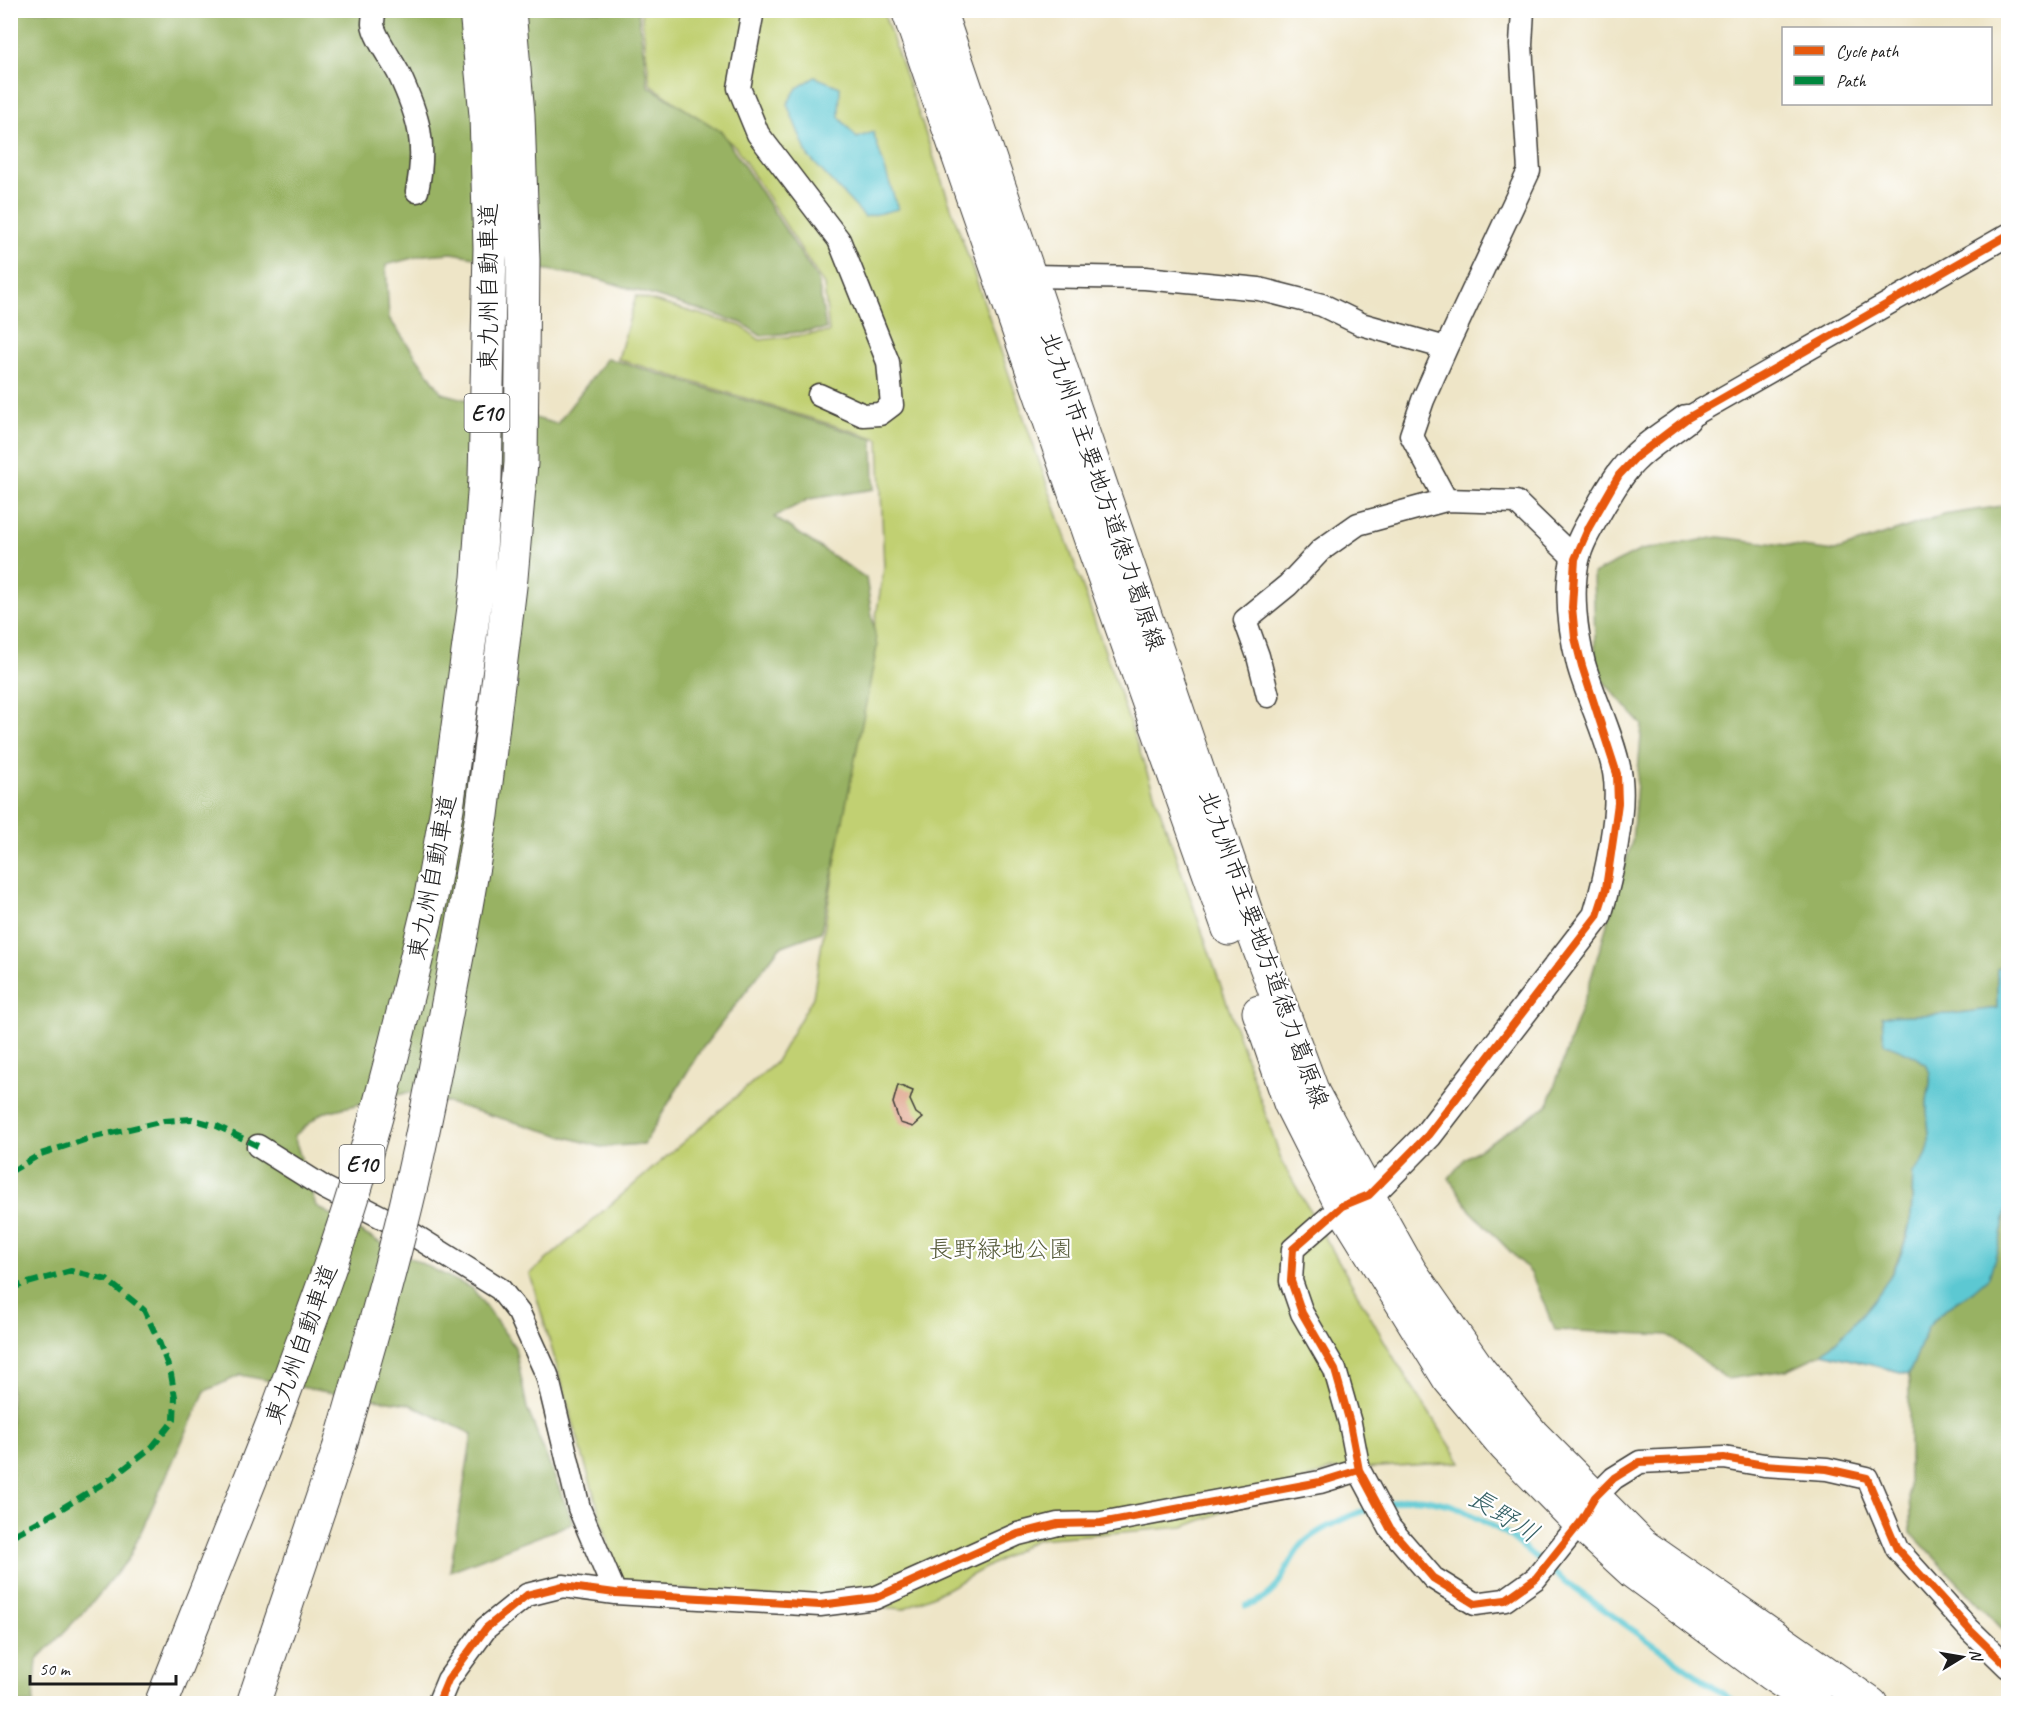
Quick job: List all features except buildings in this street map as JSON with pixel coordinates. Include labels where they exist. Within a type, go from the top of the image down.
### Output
[{"type":"main road","name":"東九州自動車道","points":[[161,1704],[274,1420],[316,1307],[367,1151],[430,902],[447,808],[478,578],[485,479],[490,248],[486,115],[476,10]]},
{"type":"main road","name":"東九州自動車道","points":[[253,1704],[339,1449],[375,1324],[411,1182],[439,1049],[482,815],[511,578],[521,463],[523,260],[518,115],[509,10]]},
{"type":"main road","name":"北九州市主要地方道徳力葛原線","points":[[908,10],[1090,537],[1290,1103],[1355,1201],[1410,1271],[1480,1371],[1532,1434],[1633,1572],[1771,1674],[1816,1704]]},
{"type":"main road","name":"北九州市主要地方道徳力葛原線","points":[[939,10],[1265,964],[1312,1093],[1355,1201]]},
{"type":"main road","name":"北九州市主要地方道徳力葛原線","points":[[1587,1510],[1641,1544],[1871,1704]]},
{"type":"street","points":[[374,10],[373,27],[399,73],[422,140],[421,171],[417,191]]},
{"type":"street","points":[[753,10],[739,88],[758,134],[839,240],[888,362],[892,405],[880,414],[863,415],[819,396]]},
{"type":"street","points":[[1446,500],[1411,435],[1446,348],[1529,171],[1521,45],[1523,10]]},
{"type":"street","points":[[2008,235],[1686,419],[1636,457],[1619,475],[1589,527],[1575,560],[1572,607],[1575,638],[1582,666],[1617,774],[1618,803],[1614,832],[1605,888],[1597,916],[1428,1135],[1355,1201],[1293,1249],[1291,1281],[1302,1313],[1335,1370],[1350,1423],[1359,1470],[1390,1528],[1433,1578],[1475,1604],[1505,1600],[1536,1578],[1614,1478],[1640,1462],[1724,1458],[1764,1465],[1827,1469],[1867,1478],[1897,1550],[1970,1630],[2008,1667]]},
{"type":"street","points":[[1030,276],[1144,278],[1259,290],[1322,305],[1361,324],[1446,348]]},
{"type":"street","points":[[1268,696],[1258,656],[1245,620],[1288,585],[1322,550],[1358,524],[1446,500],[1516,502],[1575,560]]},
{"type":"street","points":[[258,1146],[324,1188],[401,1227],[500,1289],[519,1313],[547,1375],[579,1508],[615,1593]]},
{"type":"street","points":[[438,1704],[448,1680],[486,1628],[527,1595],[563,1586],[615,1593],[820,1605],[875,1598],[1018,1534],[1058,1524],[1101,1523],[1320,1482],[1359,1470]]},
{"type":"green space","points":[[11,11],[638,11],[648,86],[722,132],[818,280],[826,329],[761,336],[742,323],[599,279],[452,253],[424,255],[386,265],[389,318],[442,393],[557,424],[607,358],[873,439],[874,489],[809,499],[774,517],[866,578],[877,647],[821,932],[780,947],[698,1054],[644,1144],[601,1147],[410,1092],[322,1113],[294,1136],[316,1206],[375,1240],[473,1289],[515,1347],[527,1408],[573,1523],[450,1571],[472,1434],[409,1404],[321,1391],[241,1375],[205,1391],[129,1558],[93,1602],[37,1660],[33,1703],[11,1704]]},
{"type":"green space","name":"長野緑地公園","points":[[641,11],[883,11],[1282,1162],[1397,1363],[1461,1462],[1331,1470],[1184,1527],[1037,1539],[947,1589],[903,1609],[620,1584],[530,1274],[775,1063],[813,997],[884,568],[879,439],[618,359],[636,296],[741,326],[760,340],[829,332],[824,285],[735,146],[650,84]]},
{"type":"green space","points":[[2008,505],[2008,964],[1997,969],[1997,1008],[1951,1014],[1882,1016],[1884,1043],[1920,1060],[1930,1072],[1927,1104],[1929,1148],[1921,1164],[1913,1173],[1911,1217],[1903,1248],[1884,1289],[1852,1327],[1823,1353],[1787,1370],[1727,1379],[1668,1335],[1555,1330],[1531,1273],[1470,1210],[1449,1178],[1465,1158],[1548,1105],[1588,988],[1632,841],[1642,725],[1596,673],[1593,574],[1641,550],[1719,537],[1835,551],[1943,515]]},
{"type":"green space","points":[[2007,1198],[2008,1635],[1911,1533],[1909,1495],[1909,1374],[1928,1327],[1945,1309],[1973,1291]]},
{"type":"water","points":[[815,77],[840,87],[839,117],[857,138],[873,132],[898,209],[865,217],[808,156],[787,104],[797,88]]},
{"type":"water","points":[[2008,964],[2008,1198],[2000,1241],[1989,1277],[1973,1291],[1945,1309],[1928,1327],[1909,1374],[1823,1353],[1867,1308],[1891,1274],[1907,1236],[1912,1210],[1913,1173],[1921,1164],[1929,1148],[1927,1104],[1930,1072],[1920,1060],[1884,1043],[1882,1016],[1951,1014],[1997,1008],[1997,969]]},
{"type":"waterway","name":"長野川","points":[[1383,1505],[1410,1498],[1452,1505],[1506,1533],[1564,1581],[1737,1704]]},
{"type":"waterway","name":"長野川","points":[[1246,1606],[1267,1596],[1274,1589],[1293,1557],[1306,1541],[1334,1523],[1373,1508]]},
{"type":"marked path","points":[[10,1172],[41,1154],[90,1138],[164,1121],[192,1119],[217,1126],[258,1146]]},
{"type":"marked path","points":[[10,1288],[71,1271],[107,1280],[144,1310],[171,1374],[175,1397],[174,1420],[153,1446],[112,1478],[10,1537]]},
{"type":"cycle path","points":[[2008,235],[1686,419],[1636,457],[1619,475],[1589,527],[1575,559],[1572,607],[1575,638],[1582,666],[1617,774],[1618,803],[1614,833],[1606,888],[1597,916],[1428,1135],[1369,1195],[1342,1206],[1293,1249],[1291,1281],[1302,1313],[1335,1370],[1350,1423],[1359,1470],[1390,1528],[1433,1578],[1475,1604],[1505,1600],[1536,1578],[1580,1523],[1595,1497],[1614,1478],[1640,1462],[1724,1458],[1764,1465],[1827,1469],[1867,1478],[1897,1549],[1970,1630],[2008,1667]]},
{"type":"cycle path","points":[[438,1704],[448,1680],[486,1628],[527,1595],[563,1586],[615,1593],[820,1605],[875,1598],[1018,1534],[1058,1524],[1101,1523],[1320,1482],[1359,1470]]}]
